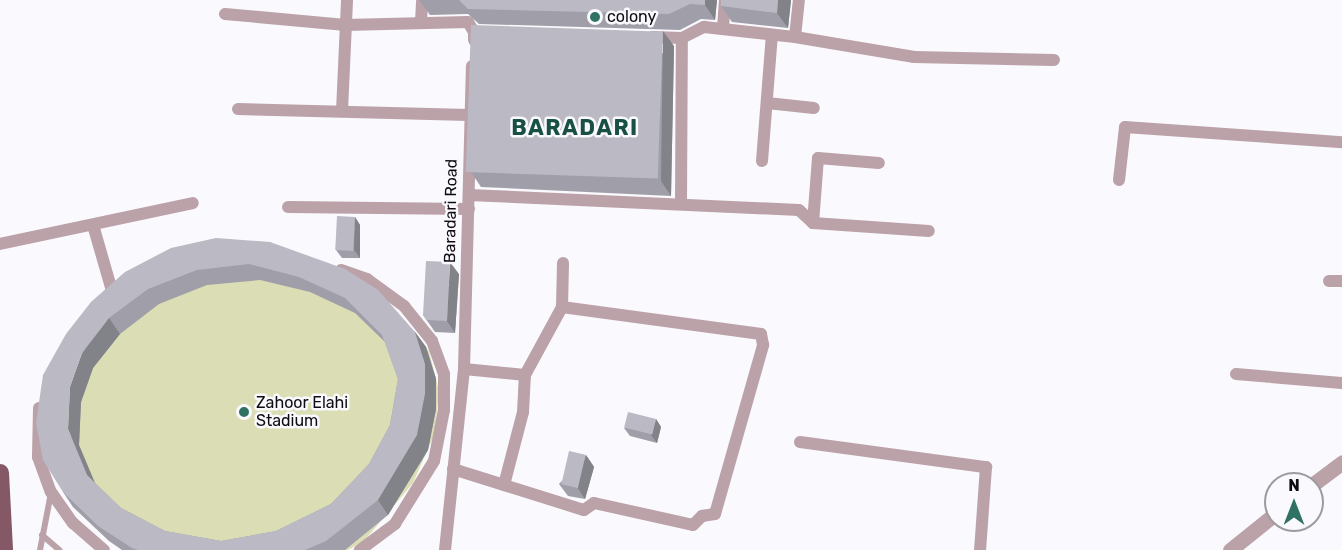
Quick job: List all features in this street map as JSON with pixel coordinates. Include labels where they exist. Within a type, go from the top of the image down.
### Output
[{"type":"main road","points":[[0,473],[4,550]]},
{"type":"street","points":[[342,111],[347,0]]},
{"type":"street","points":[[421,22],[422,0]]},
{"type":"street","points":[[723,28],[725,0]]},
{"type":"street","points":[[795,36],[799,0]]},
{"type":"street","name":"Baradari Road","points":[[225,14],[345,25],[468,22],[480,32],[469,115],[469,209],[464,369],[445,550]]},
{"type":"street","points":[[636,37],[682,38],[704,27],[723,28],[795,36],[914,57],[1054,60]]},
{"type":"street","points":[[762,161],[772,35]]},
{"type":"street","points":[[681,204],[682,38]]},
{"type":"street","points":[[767,103],[814,108]]},
{"type":"street","points":[[238,109],[469,115]]},
{"type":"street","points":[[1119,180],[1125,127],[1342,142]]},
{"type":"street","points":[[813,223],[818,158],[879,163]]},
{"type":"street","points":[[469,195],[799,210],[813,223],[929,231]]},
{"type":"street","points":[[0,244],[193,203]]},
{"type":"street","points":[[288,207],[469,209]]},
{"type":"street","points":[[93,225],[113,292]]},
{"type":"street","points":[[504,485],[523,412],[525,375],[562,307],[563,263]]},
{"type":"street","points":[[326,265],[367,279],[404,306],[432,342],[444,374],[444,410],[434,461],[395,524],[360,550]]},
{"type":"street","points":[[1329,281],[1342,281]]},
{"type":"street","points":[[453,469],[584,510],[594,502],[693,525],[702,516],[715,514],[764,338],[761,334],[562,307]]},
{"type":"street","points":[[464,369],[525,375]]},
{"type":"street","points":[[1236,374],[1342,383]]},
{"type":"street","points":[[40,400],[38,457],[51,492],[73,523],[104,550]]},
{"type":"street","points":[[800,442],[986,467],[980,550]]},
{"type":"street","points":[[1324,476],[1342,462]]},
{"type":"street","points":[[1230,550],[1264,523]]},
{"type":"lane","points":[[40,550],[51,492]]},
{"type":"lane","points":[[42,535],[59,550]]},
{"type":"green space","name":"Zahoor Elahi Stadium","points":[[182,264],[387,304],[429,351],[439,391],[435,433],[413,483],[364,541],[348,550],[122,550],[73,507],[54,475],[53,391]]},
{"type":"building","points":[[459,0],[705,0],[705,5],[690,4],[669,14],[468,9]]},
{"type":"building","points":[[721,0],[778,0],[777,13],[721,6]]},
{"type":"building","points":[[471,25],[663,32],[658,179],[466,172]]},
{"type":"building","points":[[337,216],[355,217],[353,251],[335,250]]},
{"type":"building","points":[[216,238],[270,242],[345,269],[378,290],[415,332],[425,364],[425,394],[417,435],[378,500],[326,541],[305,550],[138,550],[98,526],[63,492],[43,460],[36,423],[43,375],[66,334],[91,302],[125,272],[171,248]],"holes":[[[249,264],[299,277],[345,298],[382,335],[398,379],[390,425],[369,464],[331,504],[276,531],[221,541],[165,531],[121,508],[87,475],[68,429],[70,387],[82,353],[109,318],[148,289],[197,270]]]},
{"type":"building","points":[[426,261],[450,262],[447,321],[427,320],[423,315]]},
{"type":"building","points":[[628,412],[656,419],[652,435],[624,428]]},
{"type":"building","points":[[569,451],[586,455],[578,488],[561,484]]},
{"type":"place","name":"colony","points":[[595,17]]},
{"type":"place","name":"Zahoor Elahi Stadium","points":[[244,412]]},
{"type":"district","name":"BARADARI","points":[[575,128]]}]
